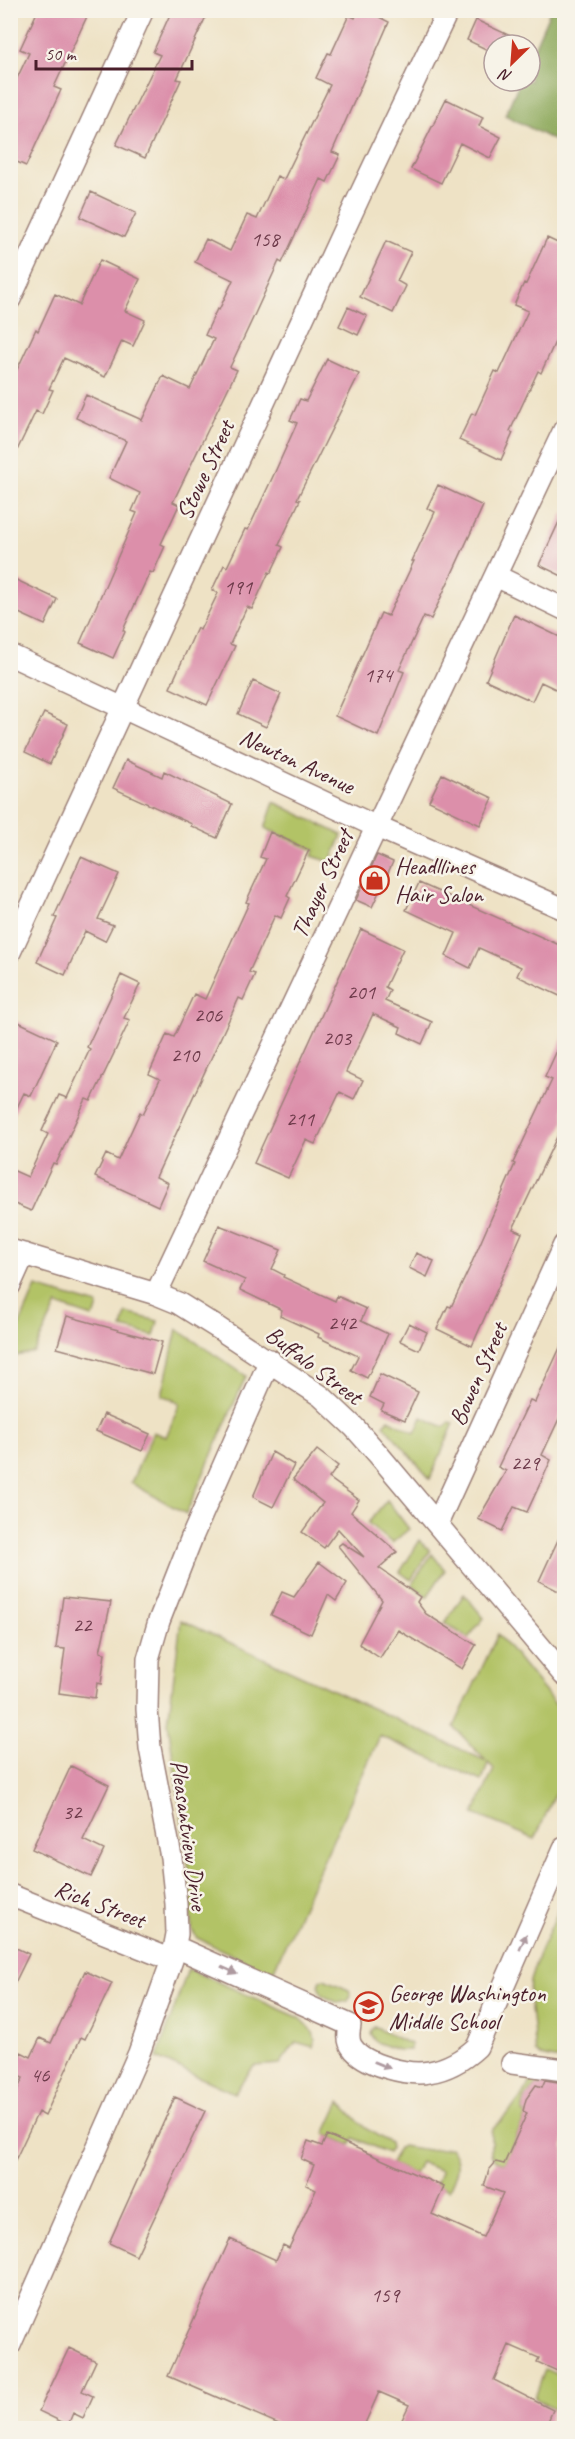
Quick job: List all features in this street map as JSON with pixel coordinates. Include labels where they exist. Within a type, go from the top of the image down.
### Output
[{"type":"street","points":[[10,299],[143,10]]},
{"type":"street","name":"Stowe Street","points":[[10,952],[448,10]]},
{"type":"street","name":"Thayer Street","points":[[156,1294],[564,430]]},
{"type":"street","points":[[496,576],[564,609]]},
{"type":"street","name":"Newton Avenue","points":[[10,655],[377,827],[564,909]]},
{"type":"street","name":"Bowen Street","points":[[437,1524],[564,1245]]},
{"type":"street","points":[[10,1285],[17,1252]]},
{"type":"street","name":"Buffalo Street","points":[[17,1252],[156,1294],[185,1307],[270,1360],[321,1396],[354,1427],[564,1675]]},
{"type":"street","name":"Pleasantview Drive","points":[[10,2345],[139,2054],[174,1953],[176,1904],[171,1857],[150,1748],[147,1709],[148,1659],[159,1621],[192,1537],[270,1360]]},
{"type":"street","name":"Rich Street","points":[[10,1895],[174,1953],[350,2025],[348,2038],[352,2047],[360,2054],[388,2068],[405,2073],[426,2073],[464,2060],[477,2047],[564,1849]]},
{"type":"street","points":[[512,2063],[564,2070]]},
{"type":"green space","points":[[550,11],[564,11],[564,131],[559,143],[505,115],[515,93],[542,93],[540,33]]},
{"type":"green space","points":[[274,802],[342,835],[331,862],[312,856],[314,850],[265,828]]},
{"type":"green space","points":[[36,1287],[98,1305],[95,1315],[92,1317],[57,1305],[34,1352],[11,1357],[11,1345]]},
{"type":"green space","points":[[126,1313],[158,1321],[154,1336],[122,1328]]},
{"type":"green space","points":[[177,1329],[246,1376],[186,1514],[131,1483],[153,1432],[166,1437],[180,1403],[162,1395]]},
{"type":"green space","points":[[422,1417],[444,1427],[450,1422],[454,1423],[430,1479],[384,1425],[389,1419],[415,1433]]},
{"type":"green space","points":[[387,1500],[409,1529],[392,1543],[368,1523]]},
{"type":"green space","points":[[420,1540],[430,1551],[411,1580],[400,1572]]},
{"type":"green space","points":[[432,1554],[445,1570],[427,1597],[412,1584]]},
{"type":"green space","points":[[464,1594],[484,1618],[468,1638],[445,1623]]},
{"type":"green space","points":[[181,1620],[486,1761],[454,1727],[498,1634],[564,1715],[564,1773],[535,1839],[474,1814],[494,1769],[488,1763],[482,1781],[380,1736],[272,1974],[197,1938],[192,1930],[189,1870],[168,1723]]},
{"type":"green space","points":[[564,1898],[564,2061],[541,2056],[536,2052],[529,1992],[538,1956]]},
{"type":"green space","points":[[188,1969],[300,2018],[314,2034],[314,2047],[296,2042],[280,2064],[254,2066],[234,2093],[157,2058]]},
{"type":"green space","points":[[324,1979],[349,1990],[351,1995],[348,2001],[338,2003],[322,1995],[318,1986],[320,1980]]},
{"type":"green space","points":[[374,2027],[410,2044],[410,2050],[398,2050],[376,2042],[371,2033]]},
{"type":"green space","points":[[533,2077],[541,2077],[543,2081],[541,2086],[538,2084],[535,2086],[525,2099],[523,2112],[526,2115],[504,2164],[495,2161],[491,2154],[491,2131],[519,2101]]},
{"type":"green space","points":[[340,2102],[365,2128],[390,2143],[391,2148],[388,2153],[354,2138],[350,2145],[325,2134]]},
{"type":"green space","points":[[402,2146],[428,2150],[450,2148],[456,2158],[457,2169],[449,2190],[436,2184],[441,2171],[420,2162],[414,2174],[391,2164]]},
{"type":"green space","points":[[545,2369],[564,2378],[564,2415],[535,2398]]},
{"type":"building","points":[[38,10],[90,10],[54,87],[61,90],[26,166],[10,159],[10,93],[29,53],[20,49]]},
{"type":"building","points":[[172,10],[209,10],[177,79],[181,80],[145,158],[116,145],[160,55],[153,52]]},
{"type":"building","points":[[359,10],[365,10],[389,22],[332,152],[340,155],[327,182],[321,179],[282,263],[279,261],[230,367],[237,370],[173,502],[179,505],[161,544],[165,546],[123,630],[125,632],[113,658],[80,643],[137,513],[132,511],[140,493],[109,478],[126,441],[76,418],[86,395],[142,420],[163,376],[190,389],[214,339],[205,335],[233,280],[195,262],[206,239],[230,251],[247,215],[257,219],[277,176],[284,179],[330,85],[316,78],[328,53],[331,54],[349,15],[355,18]]},
{"type":"building","points":[[476,20],[504,33],[482,33],[482,47],[467,40]]},
{"type":"building","points":[[446,99],[483,117],[479,126],[501,137],[490,158],[460,143],[441,183],[411,169]]},
{"type":"building","points":[[91,192],[136,213],[124,237],[80,217]]},
{"type":"building","points":[[547,238],[564,246],[564,322],[541,373],[538,371],[510,431],[513,433],[501,460],[459,440],[472,413],[475,415],[495,371],[499,373],[528,311],[514,305]]},
{"type":"building","points":[[386,241],[411,252],[397,281],[406,286],[393,313],[360,297]]},
{"type":"building","points":[[100,260],[140,279],[125,311],[145,320],[133,346],[122,341],[105,377],[64,358],[49,389],[53,390],[42,414],[36,411],[10,465],[10,385],[55,294],[79,305]]},
{"type":"building","points":[[348,307],[367,316],[358,335],[339,326]]},
{"type":"building","points":[[327,359],[359,374],[297,499],[300,500],[279,545],[283,547],[271,573],[269,572],[252,609],[247,607],[230,644],[235,646],[207,705],[170,688],[197,628],[200,630],[218,593],[212,590],[224,565],[227,567],[245,529],[248,530],[275,472],[297,423],[290,420],[300,399],[306,401]]},
{"type":"building","points":[[438,485],[483,506],[431,619],[424,616],[399,670],[404,672],[378,736],[335,716],[381,613],[388,616],[414,561],[412,561],[435,512],[427,508]]},
{"type":"building","points":[[564,511],[564,577],[539,565]]},
{"type":"building","points":[[10,577],[57,599],[45,625],[10,609]]},
{"type":"building","points":[[514,615],[564,639],[564,693],[541,682],[532,701],[486,680]]},
{"type":"building","points":[[253,681],[281,694],[266,727],[238,714]]},
{"type":"building","points":[[44,713],[68,724],[50,764],[25,752]]},
{"type":"building","points":[[126,760],[162,777],[164,771],[232,804],[217,838],[113,788]]},
{"type":"building","points":[[442,774],[493,798],[480,825],[429,801]]},
{"type":"building","points":[[270,832],[309,850],[287,896],[290,898],[281,918],[275,915],[249,972],[255,974],[243,1000],[239,998],[156,1177],[168,1183],[158,1206],[95,1177],[106,1154],[118,1160],[140,1112],[143,1114],[160,1079],[149,1074],[167,1034],[174,1037],[194,994],[205,999],[249,903],[246,902],[266,859],[260,857]]},
{"type":"building","points":[[377,855],[393,862],[372,907],[356,900]]},
{"type":"building","points":[[81,857],[119,874],[98,919],[113,925],[105,941],[85,931],[65,975],[37,962]]},
{"type":"building","points":[[419,883],[564,947],[564,998],[517,976],[521,967],[479,948],[470,968],[446,956],[456,933],[406,910]]},
{"type":"building","points":[[361,929],[403,949],[385,987],[390,990],[385,1001],[432,1022],[422,1044],[399,1033],[401,1027],[373,1014],[346,1072],[363,1080],[354,1099],[340,1092],[315,1144],[306,1140],[288,1178],[254,1163]]},
{"type":"building","points":[[121,975],[140,984],[124,1018],[130,1020],[91,1101],[86,1099],[31,1211],[10,1202],[10,1169],[28,1177],[48,1134],[42,1131],[59,1095],[67,1098],[90,1049],[87,1047]]},
{"type":"building","points":[[10,1018],[57,1040],[31,1096],[24,1093],[10,1122]]},
{"type":"building","points":[[564,1035],[564,1122],[513,1229],[522,1233],[472,1346],[437,1329],[448,1306],[451,1307],[469,1269],[515,1164],[513,1163],[552,1080],[545,1077]]},
{"type":"building","points":[[219,1225],[281,1250],[272,1269],[284,1275],[283,1277],[335,1301],[337,1296],[366,1309],[361,1321],[388,1334],[367,1378],[351,1370],[358,1356],[280,1316],[282,1310],[240,1290],[245,1280],[203,1261]]},
{"type":"building","points":[[416,1253],[434,1261],[427,1277],[409,1268]]},
{"type":"building","points":[[67,1316],[162,1342],[153,1374],[57,1348]]},
{"type":"building","points":[[409,1323],[427,1332],[419,1350],[400,1341]]},
{"type":"building","points":[[564,1339],[564,1408],[542,1455],[551,1460],[527,1512],[514,1507],[502,1531],[478,1519],[506,1471],[498,1467],[530,1400],[535,1402]]},
{"type":"building","points":[[380,1374],[418,1392],[405,1420],[381,1410],[384,1404],[370,1397]]},
{"type":"building","points":[[104,1414],[150,1434],[142,1451],[96,1431]]},
{"type":"building","points":[[317,1450],[338,1466],[329,1478],[359,1500],[351,1512],[397,1552],[379,1568],[420,1597],[417,1602],[426,1614],[476,1645],[462,1669],[398,1630],[380,1658],[359,1644],[382,1600],[338,1546],[342,1543],[364,1557],[338,1529],[324,1548],[302,1532],[323,1503],[293,1479]]},
{"type":"building","points":[[272,1452],[294,1465],[273,1507],[253,1497]]},
{"type":"building","points":[[564,1527],[564,1594],[539,1581]]},
{"type":"building","points":[[319,1562],[347,1583],[336,1601],[328,1595],[311,1634],[271,1615],[282,1592],[294,1597]]},
{"type":"building","points":[[63,1597],[111,1602],[100,1652],[105,1653],[101,1684],[97,1683],[95,1698],[59,1693],[65,1649],[56,1648]]},
{"type":"building","points":[[71,1766],[109,1785],[83,1840],[104,1850],[91,1877],[32,1849]]},
{"type":"building","points":[[10,1945],[29,1954],[10,1993]]},
{"type":"building","points":[[85,1971],[112,1983],[85,2039],[81,2037],[45,2116],[38,2112],[10,2171],[10,2105],[23,2078],[12,2073],[21,2052],[31,2057],[40,2038],[51,2043]]},
{"type":"building","points":[[545,2080],[564,2083],[564,2374],[537,2362],[539,2358],[509,2345],[494,2380],[553,2410],[545,2428],[398,2428],[409,2405],[379,2392],[363,2428],[288,2428],[168,2376],[230,2239],[276,2260],[283,2245],[289,2248],[316,2190],[306,2185],[314,2165],[301,2159],[308,2141],[322,2146],[327,2135],[444,2187],[432,2214],[483,2237],[503,2193],[484,2186],[489,2170],[496,2162],[504,2164],[527,2113],[523,2111],[526,2099],[536,2085],[542,2087]]},
{"type":"building","points":[[175,2097],[205,2111],[136,2256],[109,2243]]},
{"type":"building","points":[[69,2348],[96,2361],[82,2391],[93,2396],[83,2418],[73,2413],[68,2425],[39,2411]]},
{"type":"place","name":"Headllines Hair Salon","points":[[374,880]]},
{"type":"place","name":"George Washington Middle School","points":[[368,2007]]}]
